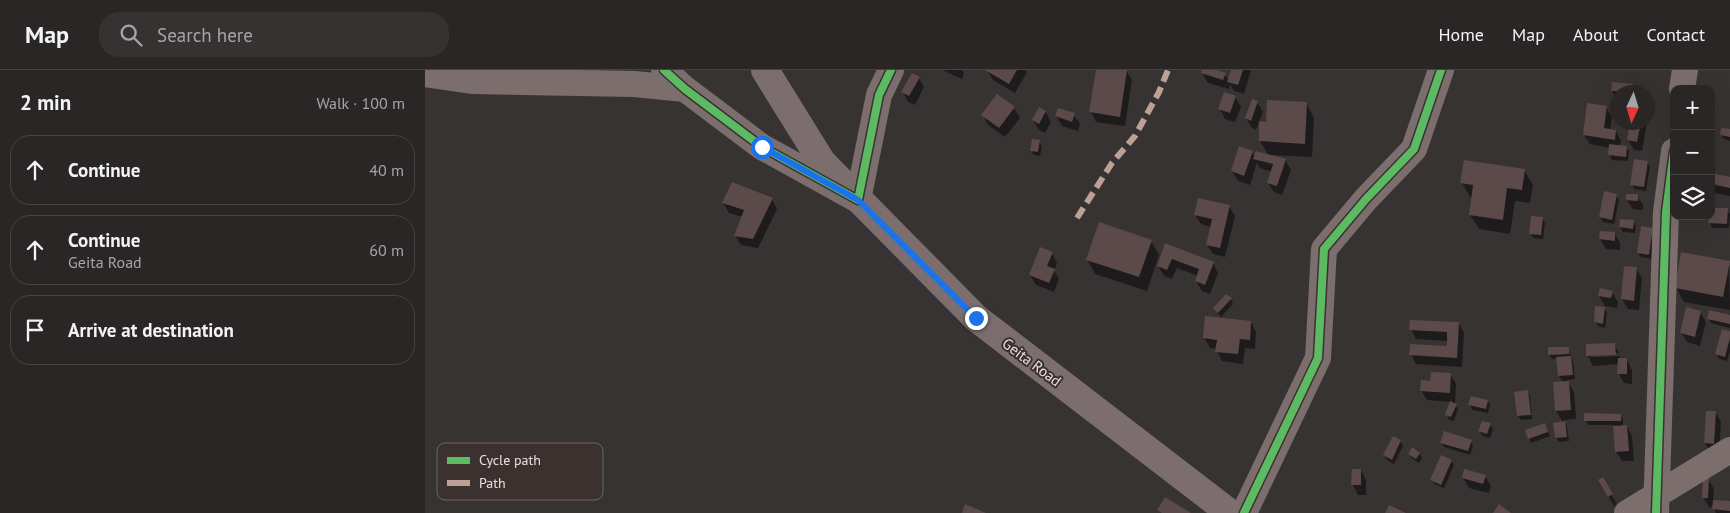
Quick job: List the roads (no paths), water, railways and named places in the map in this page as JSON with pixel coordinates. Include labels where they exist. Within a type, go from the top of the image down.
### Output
[{"type":"main road","name":"Geita Road","points":[[765,70],[822,162],[976,318],[1230,513]]},
{"type":"street","points":[[665,70],[685,89],[762,147],[858,200],[879,95],[891,70]]},
{"type":"street","points":[[1244,513],[1318,358],[1324,249],[1414,149],[1441,70]]},
{"type":"street","points":[[1683,85],[1685,70]]},
{"type":"street","points":[[425,74],[471,81],[634,84],[685,89]]},
{"type":"street","points":[[1656,504],[1666,212],[1671,175]]},
{"type":"street","points":[[1627,513],[1656,504],[1730,450]]}]
